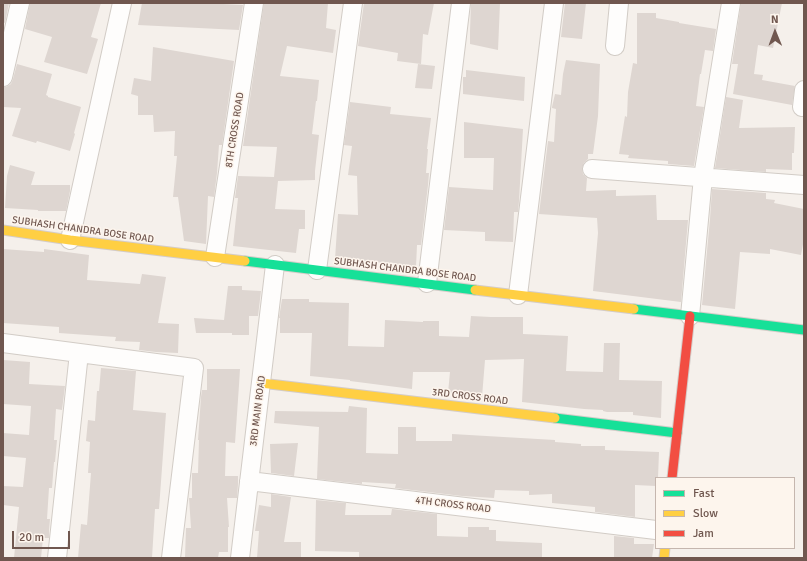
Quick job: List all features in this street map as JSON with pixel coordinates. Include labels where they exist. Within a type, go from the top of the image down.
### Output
[{"type":"street","points":[[3,77],[20,3]]},
{"type":"street","points":[[70,240],[122,3]]},
{"type":"street","name":"8TH CROSS ROAD","points":[[215,257],[254,3]]},
{"type":"street","points":[[317,270],[353,3]]},
{"type":"street","points":[[427,283],[461,3]]},
{"type":"street","points":[[518,295],[554,3]]},
{"type":"street","points":[[615,46],[619,3]]},
{"type":"street","points":[[672,477],[690,316],[703,178],[731,3]]},
{"type":"street","points":[[592,169],[804,185]]},
{"type":"street","name":"SUBHASH CHANDRA BOSE ROAD","points":[[3,230],[70,240],[804,330]]},
{"type":"street","name":"3RD MAIN ROAD","points":[[240,558],[275,265]]},
{"type":"street","points":[[3,343],[194,368],[170,558]]},
{"type":"street","points":[[57,558],[79,353]]},
{"type":"street","name":"3RD CROSS ROAD","points":[[261,383],[677,433]]},
{"type":"street","name":"4TH CROSS ROAD","points":[[249,481],[655,530]]},
{"type":"building","points":[[3,3],[9,3],[5,23],[3,22]]},
{"type":"building","points":[[30,3],[101,3],[91,37],[98,39],[87,74],[44,62],[52,37],[25,29]]},
{"type":"building","points":[[142,3],[204,3],[243,5],[239,30],[138,25]]},
{"type":"building","points":[[264,3],[328,3],[326,28],[336,30],[333,53],[287,46],[280,76],[319,80],[312,134],[319,135],[315,180],[278,181],[275,209],[305,210],[305,229],[299,229],[296,253],[233,246],[238,198],[235,198],[238,176],[274,177],[277,147],[243,146]]},
{"type":"building","points":[[364,3],[434,3],[428,35],[423,34],[421,64],[397,61],[398,53],[358,46]]},
{"type":"building","points":[[471,3],[500,3],[498,50],[470,44]]},
{"type":"building","points":[[565,3],[586,3],[582,39],[561,37]]},
{"type":"building","points":[[741,3],[782,3],[773,48],[758,45],[754,74],[763,75],[762,80],[795,86],[792,105],[733,94],[738,64],[732,64]]},
{"type":"building","points":[[637,13],[656,13],[656,18],[716,29],[713,51],[705,50],[700,74],[696,106],[704,107],[694,166],[668,164],[668,161],[628,158],[629,155],[619,154],[625,116],[627,117],[628,92],[633,63],[637,64]]},
{"type":"building","points":[[153,47],[234,61],[222,145],[219,145],[214,197],[208,196],[206,244],[184,241],[178,197],[173,197],[177,156],[174,156],[175,131],[154,132],[153,115],[138,115],[138,96],[131,94],[134,78],[151,81]]},
{"type":"building","points":[[566,60],[600,64],[598,116],[593,154],[588,154],[588,159],[582,168],[583,174],[587,178],[586,191],[616,190],[616,196],[656,195],[657,220],[688,220],[681,302],[593,291],[598,233],[597,218],[539,214],[548,141],[554,142],[556,109],[552,107],[555,94],[561,95]]},
{"type":"building","points":[[17,64],[52,74],[46,95],[48,97],[81,107],[70,151],[37,141],[36,143],[12,136],[21,108],[3,107],[3,87],[11,84]]},
{"type":"building","points":[[418,64],[435,66],[432,89],[415,88]]},
{"type":"building","points":[[466,70],[525,77],[524,101],[463,94],[463,77],[466,77]]},
{"type":"building","points":[[726,97],[743,100],[739,128],[795,127],[792,170],[766,169],[766,172],[715,168]]},
{"type":"building","points":[[350,102],[391,107],[390,114],[431,118],[427,149],[426,173],[429,173],[428,185],[421,245],[417,245],[416,267],[396,266],[396,263],[335,259],[338,214],[358,215],[357,176],[348,175],[352,146],[344,145]]},
{"type":"building","points":[[464,122],[523,129],[519,201],[518,212],[514,212],[513,242],[485,241],[485,232],[444,230],[449,187],[493,190],[494,158],[464,158]]},
{"type":"building","points":[[10,165],[35,172],[31,185],[70,185],[66,211],[38,211],[5,208],[7,176]]},
{"type":"building","points":[[712,189],[766,193],[766,199],[775,200],[774,203],[804,209],[804,239],[801,255],[770,249],[770,254],[740,252],[735,309],[702,305]]},
{"type":"building","points":[[3,249],[44,252],[44,249],[89,255],[87,280],[140,284],[142,274],[166,277],[158,323],[179,324],[178,353],[139,350],[140,342],[115,341],[116,337],[59,333],[59,327],[3,323]]},
{"type":"building","points":[[228,286],[242,286],[242,290],[261,291],[258,316],[249,316],[249,335],[232,335],[232,333],[196,333],[194,318],[224,320]]},
{"type":"building","points":[[282,299],[309,299],[309,302],[349,303],[348,346],[384,347],[385,320],[423,322],[439,321],[439,336],[469,337],[471,316],[523,317],[523,334],[568,336],[566,371],[603,372],[604,343],[620,343],[619,380],[662,381],[661,418],[633,415],[633,412],[607,412],[603,410],[522,402],[524,359],[485,360],[482,397],[448,393],[450,372],[413,372],[412,389],[310,376],[312,333],[280,333],[279,318]]},
{"type":"building","points":[[3,360],[30,362],[29,384],[65,386],[62,410],[56,409],[54,440],[57,440],[52,488],[49,488],[47,519],[50,519],[49,538],[43,538],[41,558],[14,558],[19,507],[3,505],[3,486],[23,487],[26,458],[3,456],[3,433],[29,435],[31,406],[3,404]]},
{"type":"building","points":[[101,368],[136,371],[133,410],[166,413],[159,509],[155,509],[152,558],[78,558],[81,524],[87,525],[91,473],[88,473],[90,442],[86,441],[88,420],[95,421],[97,391],[99,391]]},
{"type":"building","points":[[207,369],[240,369],[235,443],[226,442],[225,476],[238,476],[237,498],[227,498],[229,527],[228,552],[219,552],[218,558],[185,558],[186,528],[191,528],[189,498],[192,498],[192,473],[198,473],[198,440],[201,397],[202,390],[207,390]]},
{"type":"building","points":[[349,406],[367,408],[366,453],[398,454],[398,427],[416,427],[416,441],[452,441],[452,434],[555,440],[555,442],[581,444],[581,446],[605,446],[605,450],[659,452],[658,477],[655,477],[655,486],[635,485],[635,517],[595,512],[595,507],[552,503],[552,494],[529,495],[529,491],[495,490],[494,498],[462,496],[395,488],[396,484],[362,482],[362,484],[317,479],[319,427],[274,423],[275,411],[348,412]]},
{"type":"building","points":[[298,443],[294,476],[271,473],[270,444]]},
{"type":"building","points":[[271,494],[291,497],[284,542],[301,542],[301,558],[257,558],[259,531],[255,531],[259,505],[271,507]]},
{"type":"building","points":[[316,500],[346,503],[345,515],[391,515],[392,509],[437,514],[437,536],[468,537],[468,527],[489,527],[489,530],[496,530],[496,541],[542,543],[542,558],[359,558],[359,552],[315,551]]},
{"type":"building","points":[[614,536],[634,538],[634,544],[654,544],[652,558],[614,558]]},
{"type":"traffic: fast","points":[[245,261],[475,290]]},
{"type":"traffic: fast","points":[[634,309],[804,330]]},
{"type":"traffic: fast","points":[[555,418],[677,433]]},
{"type":"traffic: slow","points":[[3,230],[70,240],[245,261]]},
{"type":"traffic: slow","points":[[475,290],[634,309]]},
{"type":"traffic: slow","points":[[261,383],[555,418]]},
{"type":"traffic: slow","points":[[664,558],[665,549]]},
{"type":"traffic: jam","points":[[672,477],[690,316]]}]
